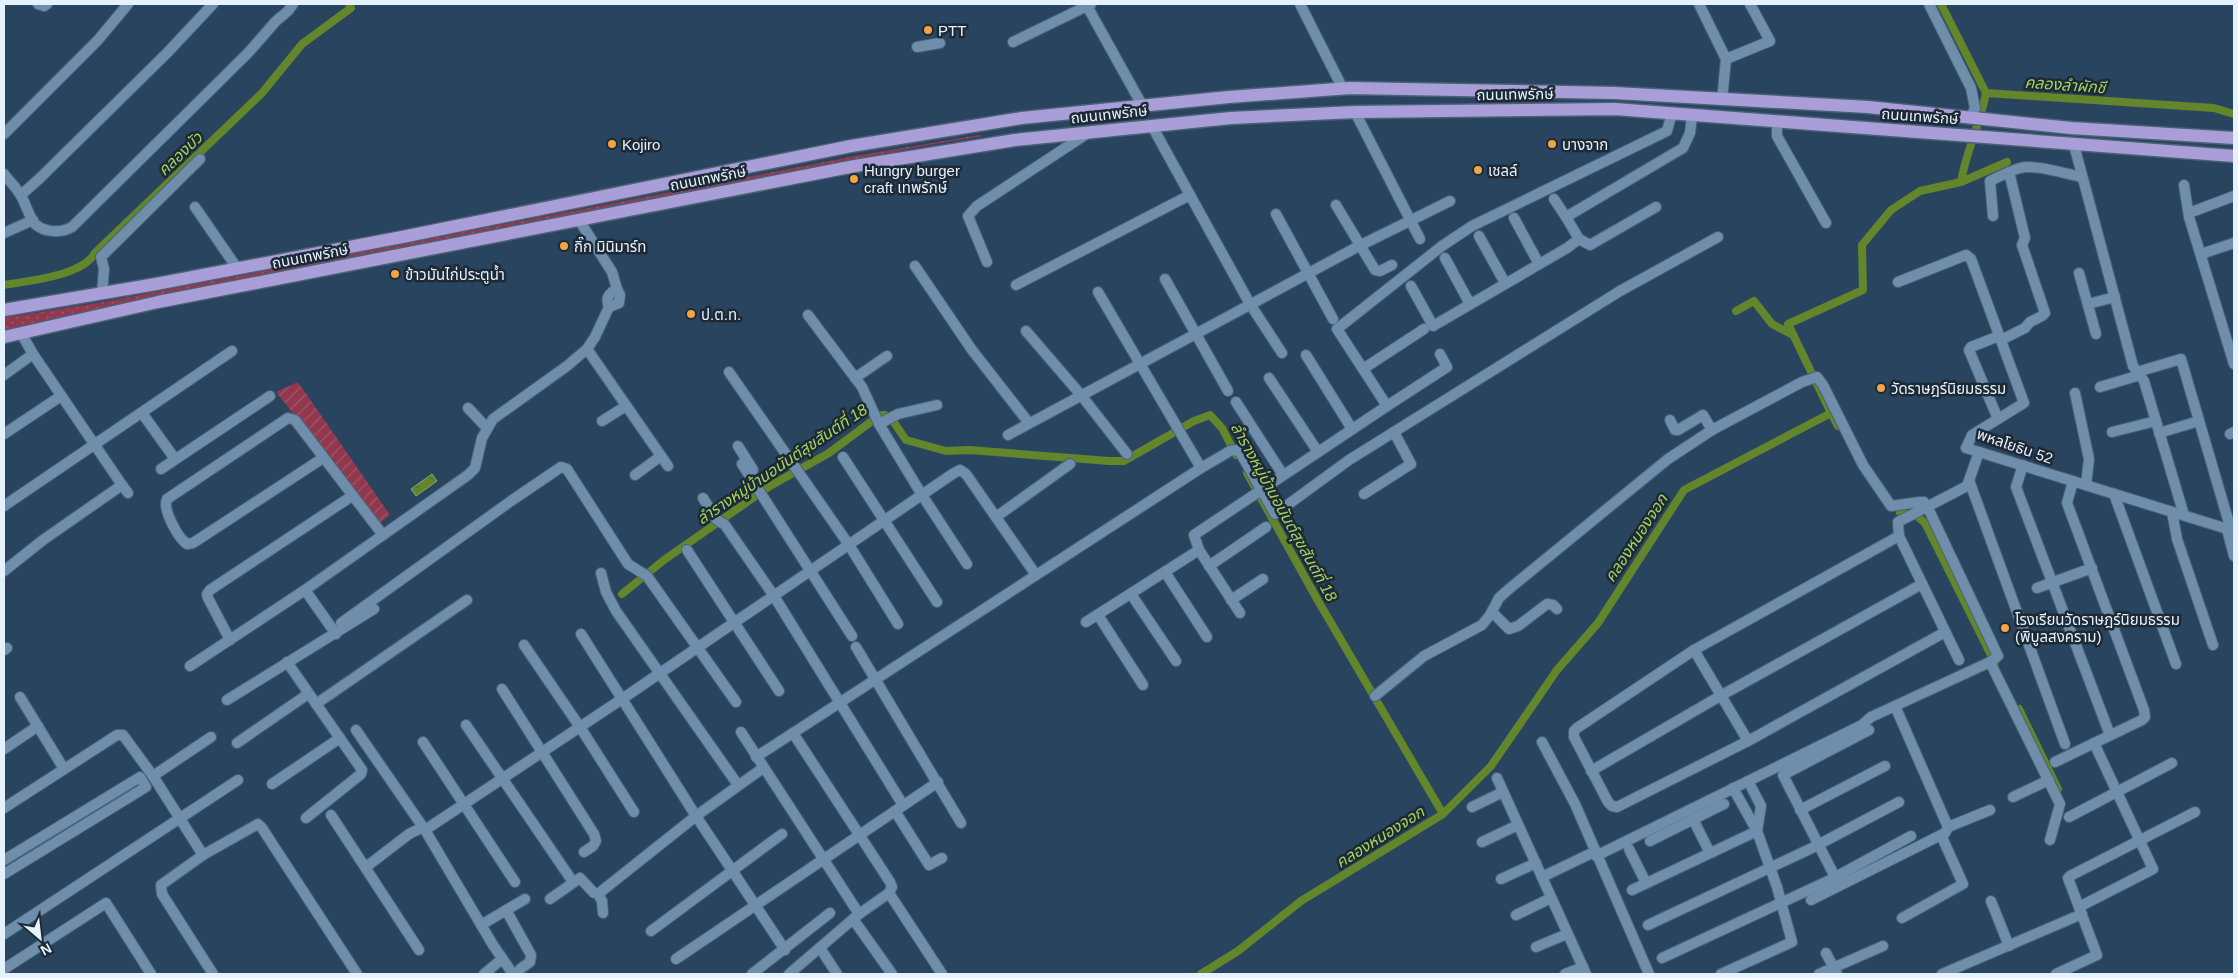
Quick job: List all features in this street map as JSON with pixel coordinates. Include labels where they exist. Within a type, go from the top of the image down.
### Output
[{"type":"main road","name":"ถนนเทพรักษ์","points":[[4,310],[402,238],[851,146],[1011,120],[1142,105],[1343,89],[1615,93],[1868,108],[1990,118],[2071,128],[2234,138]]},
{"type":"main road","name":"ถนนเทพรักษ์","points":[[4,337],[158,302],[855,166],[1015,140],[1231,118],[1354,112],[1614,109],[2234,156]]},
{"type":"main road","points":[[1011,120],[1004,130],[1009,138],[1015,140]]},
{"type":"main road","points":[[974,126],[984,130],[986,134],[984,142],[977,145]]},
{"type":"street","points":[[38,4],[44,6],[47,4]]},
{"type":"street","points":[[4,134],[98,40],[128,4]]},
{"type":"street","points":[[21,195],[167,53],[213,4]]},
{"type":"street","points":[[4,174],[21,195],[35,223],[49,230],[65,231],[72,227],[249,52],[276,21],[288,12],[293,4]]},
{"type":"street","points":[[1300,4],[1343,89]]},
{"type":"street","points":[[1699,4],[1726,60],[1722,100]]},
{"type":"street","points":[[1726,60],[1770,41],[1750,4]]},
{"type":"street","points":[[1929,4],[1971,88],[1975,108],[1973,117]]},
{"type":"street","points":[[1013,42],[1089,5],[1142,105]]},
{"type":"street","points":[[917,48],[940,43]]},
{"type":"street","points":[[1354,112],[1420,239]]},
{"type":"street","points":[[1387,406],[1338,329],[1442,246],[1472,226],[1667,131],[1672,113]]},
{"type":"street","points":[[1566,218],[1683,148],[1690,133],[1692,116]]},
{"type":"street","points":[[1778,122],[1777,136],[1826,223]]},
{"type":"street","points":[[1152,126],[1250,304],[1282,353]]},
{"type":"street","points":[[987,262],[968,216],[976,206],[1089,132]]},
{"type":"street","points":[[2074,144],[2133,366],[2144,381],[2184,515]]},
{"type":"street","points":[[102,293],[104,269],[101,257],[200,159]]},
{"type":"street","points":[[1993,216],[1990,181],[2009,172],[2021,168],[2031,168],[2082,177]]},
{"type":"street","points":[[1998,419],[1969,348],[2025,328],[2030,322],[2045,313],[2022,245],[2025,238],[2009,172]]},
{"type":"street","points":[[2184,185],[2189,213],[2234,364]]},
{"type":"street","points":[[1016,285],[1190,195]]},
{"type":"street","points":[[2189,213],[2234,196]]},
{"type":"street","points":[[1554,199],[1579,239],[1590,245],[1656,208]]},
{"type":"street","points":[[1008,435],[1359,246],[1450,201]]},
{"type":"street","points":[[1336,205],[1359,246],[1377,272],[1392,265]]},
{"type":"street","points":[[195,207],[236,268]]},
{"type":"street","points":[[1276,214],[1332,319]]},
{"type":"street","points":[[1514,218],[1539,264]]},
{"type":"street","points":[[4,234],[33,220]]},
{"type":"street","points":[[190,666],[304,590],[475,468],[487,428],[501,412],[567,366],[587,349],[595,337],[609,307],[608,298],[610,293],[617,289],[612,272],[579,220]]},
{"type":"street","points":[[1479,236],[1505,283]]},
{"type":"street","points":[[756,757],[1201,468],[1233,450],[1244,458],[1258,492],[1275,514],[1349,460],[1620,292],[1718,237]]},
{"type":"street","points":[[1411,286],[1433,326],[1579,239]]},
{"type":"street","points":[[2201,254],[2234,243]]},
{"type":"street","points":[[1898,282],[1966,255],[1971,259],[2000,338]]},
{"type":"street","points":[[1445,258],[1470,304]]},
{"type":"street","points":[[915,266],[972,350],[1029,423]]},
{"type":"street","points":[[2080,273],[2096,334]]},
{"type":"street","points":[[1165,279],[1228,391]]},
{"type":"street","points":[[1098,292],[1201,468]]},
{"type":"street","points":[[2088,304],[2115,297]]},
{"type":"street","points":[[808,315],[855,378],[922,495],[967,564]]},
{"type":"street","points":[[1363,370],[1424,329]]},
{"type":"street","points":[[1026,331],[1127,454]]},
{"type":"street","points":[[4,571],[43,540],[125,489],[33,354],[21,333]]},
{"type":"street","name":"พหลโยธิน 52","points":[[2000,338],[2024,403],[1972,435],[1966,448],[2231,530]]},
{"type":"street","points":[[587,349],[668,466]]},
{"type":"street","points":[[4,506],[232,351]]},
{"type":"street","points":[[4,375],[33,354]]},
{"type":"street","points":[[1240,613],[1198,550],[1194,536],[1282,475],[1447,367],[1440,354]]},
{"type":"street","points":[[1306,355],[1352,429]]},
{"type":"street","points":[[855,378],[887,356]]},
{"type":"street","points":[[2100,387],[2181,359],[2231,530],[2234,556]]},
{"type":"street","points":[[729,372],[849,545],[898,624]]},
{"type":"street","points":[[1375,696],[1424,656],[1482,625],[1504,594],[1668,459],[1712,430],[1802,382],[1817,377],[1863,465],[1891,506],[1924,502],[1993,660],[2060,804],[2050,840]]},
{"type":"street","points":[[1270,378],[1318,452]]},
{"type":"street","points":[[2075,394],[2089,459],[2086,485]]},
{"type":"street","points":[[4,434],[61,396]]},
{"type":"street","points":[[161,469],[270,396]]},
{"type":"street","points":[[1236,402],[1282,475]]},
{"type":"street","points":[[879,421],[937,405]]},
{"type":"street","points":[[602,421],[626,406]]},
{"type":"street","points":[[468,408],[487,428]]},
{"type":"street","points":[[142,413],[175,459]]},
{"type":"street","points":[[1670,420],[1678,430],[1703,415],[1712,430]]},
{"type":"street","points":[[323,458],[193,543],[187,544],[181,540],[165,508],[167,499],[288,418],[295,420],[383,535]]},
{"type":"street","points":[[2112,432],[2156,421]]},
{"type":"street","points":[[2159,433],[2199,421]]},
{"type":"street","points":[[1364,494],[1411,464],[1394,432]]},
{"type":"street","points":[[738,446],[754,471],[750,477]]},
{"type":"street","points":[[1959,660],[1899,536],[1898,522],[1967,486],[1979,452]]},
{"type":"street","points":[[635,475],[661,456]]},
{"type":"street","points":[[843,457],[937,602]]},
{"type":"street","points":[[742,464],[852,636]]},
{"type":"street","points":[[996,517],[1070,464]]},
{"type":"street","points":[[2023,465],[2016,487],[2110,735]]},
{"type":"street","points":[[341,623],[561,467],[566,470],[628,564],[644,574],[736,702]]},
{"type":"street","points":[[366,867],[409,834],[424,829],[465,804],[960,470],[966,474],[1036,575]]},
{"type":"street","points":[[2055,762],[2145,717],[2068,503],[2074,481]]},
{"type":"street","points":[[1970,482],[2065,744]]},
{"type":"street","points":[[2114,494],[2176,664]]},
{"type":"street","points":[[230,640],[208,598],[207,594],[210,590],[352,496]]},
{"type":"street","points":[[703,498],[774,596],[840,702],[899,808],[928,865],[942,858]]},
{"type":"street","points":[[2172,512],[2176,539],[2213,645]]},
{"type":"street","points":[[1209,566],[1266,527]]},
{"type":"street","points":[[1899,536],[1694,650],[1574,731],[1574,737],[1608,802],[1612,806],[1617,807],[1748,741],[1945,632]]},
{"type":"street","points":[[686,550],[779,691]]},
{"type":"street","points":[[1086,622],[1198,550]]},
{"type":"street","points":[[2037,588],[2092,568]]},
{"type":"street","points":[[1164,572],[1207,637]]},
{"type":"street","points":[[601,573],[606,592],[616,611],[738,785]]},
{"type":"street","points":[[1231,600],[1263,579]]},
{"type":"street","points":[[1591,771],[1722,695],[1922,584]]},
{"type":"street","points":[[304,590],[336,634]]},
{"type":"street","points":[[1131,594],[1176,661]]},
{"type":"street","points":[[316,704],[467,600]]},
{"type":"street","points":[[1492,612],[1509,629],[1518,626],[1546,604],[1553,605],[1557,609]]},
{"type":"street","points":[[227,700],[374,609]]},
{"type":"street","points":[[1098,615],[1143,684]]},
{"type":"street","points":[[581,634],[696,816],[785,950]]},
{"type":"street","points":[[524,645],[580,727],[634,812]]},
{"type":"street","points":[[856,647],[961,823]]},
{"type":"street","points":[[1694,650],[1748,741]]},
{"type":"street","points":[[1542,877],[1595,854],[1748,781],[1862,725],[1871,717],[1993,660]]},
{"type":"street","points":[[287,662],[359,764],[361,774],[306,818]]},
{"type":"street","points":[[502,689],[594,834],[596,840],[593,846],[584,852]]},
{"type":"street","points":[[237,744],[308,694]]},
{"type":"street","points":[[20,697],[64,769]]},
{"type":"street","points":[[1896,706],[1948,827]]},
{"type":"street","points":[[466,725],[574,882]]},
{"type":"street","points":[[4,748],[38,726]]},
{"type":"street","points":[[356,730],[424,829],[502,959],[516,971],[530,962],[531,955],[506,910]]},
{"type":"street","points":[[1835,877],[1783,775],[1868,730]]},
{"type":"street","points":[[741,732],[824,858],[856,916],[892,974]]},
{"type":"street","points":[[789,974],[856,916],[889,893],[892,887],[860,834],[793,733]]},
{"type":"street","points":[[4,808],[117,735],[123,735],[153,776],[204,855]]},
{"type":"street","points":[[153,776],[211,737]]},
{"type":"street","points":[[272,784],[340,738]]},
{"type":"street","points":[[423,742],[515,882]]},
{"type":"street","points":[[1542,742],[1574,804],[1649,974]]},
{"type":"street","points":[[1942,974],[2009,946],[2081,910],[2153,869],[2094,743]]},
{"type":"street","points":[[2069,817],[2172,763]]},
{"type":"street","points":[[1800,810],[1886,766]]},
{"type":"street","points":[[598,894],[696,816],[763,768]]},
{"type":"street","points":[[4,860],[50,830],[140,777],[146,787],[4,874]]},
{"type":"street","points":[[1497,778],[1584,971],[1565,974]]},
{"type":"street","points":[[4,934],[238,780]]},
{"type":"street","points":[[2013,797],[2050,780]]},
{"type":"street","points":[[1748,781],[1761,806],[1757,831]]},
{"type":"street","points":[[676,958],[938,782]]},
{"type":"street","points":[[1720,974],[1792,942],[1770,867],[1757,831],[1733,788]]},
{"type":"street","points":[[1472,807],[1503,792]]},
{"type":"street","points":[[1648,925],[1818,844],[1899,802]]},
{"type":"street","points":[[1650,840],[1724,804]]},
{"type":"street","points":[[1811,900],[1941,835],[1948,827],[1990,810]]},
{"type":"street","points":[[2056,974],[2096,955],[2068,878],[2195,812]]},
{"type":"street","points":[[331,815],[419,950]]},
{"type":"street","points":[[1693,820],[1710,853]]},
{"type":"street","points":[[213,974],[160,889],[161,885],[204,855],[258,824],[357,974]]},
{"type":"street","points":[[1482,842],[1518,825]]},
{"type":"street","points":[[50,830],[56,841]]},
{"type":"street","points":[[1632,890],[1757,831]]},
{"type":"street","points":[[652,931],[782,834]]},
{"type":"street","points":[[1902,918],[1964,884],[1941,835]]},
{"type":"street","points":[[1662,958],[1835,877],[1911,836]]},
{"type":"street","points":[[1629,849],[1646,883]]},
{"type":"street","points":[[1501,879],[1536,863]]},
{"type":"street","points":[[550,899],[578,878],[582,878],[594,893],[598,894],[602,901],[603,913]]},
{"type":"street","points":[[889,893],[942,974]]},
{"type":"street","points":[[1516,915],[1551,898]]},
{"type":"street","points":[[481,925],[525,899]]},
{"type":"street","points":[[1991,901],[2009,946]]},
{"type":"street","points":[[4,969],[106,903],[151,974]]},
{"type":"street","points":[[752,974],[830,913]]},
{"type":"street","points":[[1536,947],[1568,934]]},
{"type":"street","points":[[1819,974],[1835,971],[1883,946]]},
{"type":"street","points":[[820,948],[837,974]]},
{"type":"street","points":[[1826,953],[1835,971]]},
{"type":"street","points":[[484,974],[502,959]]},
{"type":"shaded area","points":[[979,135],[983,136],[918,147],[128,302],[4,330],[4,318],[109,301],[855,156]]},
{"type":"shaded area","points":[[298,382],[390,515],[380,523],[276,392]]},
{"type":"water","points":[[432,474],[437,481],[416,496],[411,489]]},
{"type":"waterway","name":"คลองบัว","points":[[4,285],[54,276],[79,267],[88,261],[262,93],[302,44],[351,8],[349,4]]},
{"type":"waterway","points":[[1941,4],[1986,93]]},
{"type":"waterway","name":"คลองลำผักชี","points":[[1961,182],[1986,93],[2214,108],[2234,114]]},
{"type":"waterway","name":"คลองหนองจอก","points":[[1201,974],[1238,951],[1301,901],[1443,814],[1491,766],[1557,670],[1598,623],[1684,490],[1831,413],[1788,324],[1863,290],[1862,245],[1891,210],[1920,191],[1961,182],[2007,162]]},
{"type":"waterway","points":[[1736,311],[1754,301],[1772,324],[1793,335]]},
{"type":"waterway","points":[[1831,413],[1838,426]]},
{"type":"waterway","name":"ลำรางหมู่บ้านอนันต์สุขสันต์ที่ 18","points":[[622,594],[664,560],[770,486],[829,453],[880,415],[885,415],[893,421],[906,440],[946,451],[969,450],[1109,461],[1124,461],[1194,421],[1210,415],[1222,428],[1236,455]]},
{"type":"waterway","name":"ลำรางหมู่บ้านอนันต์สุขสันต์ที่ 18","points":[[1247,473],[1317,599],[1443,814]]},
{"type":"waterway","points":[[1900,512],[1917,516],[1925,523],[1995,663]]},
{"type":"waterway","points":[[2019,709],[2058,789]]},
{"type":"place","name":"PTT","points":[[928,30]]},
{"type":"place","name":"Kojiro","points":[[612,144]]},
{"type":"place","name":"บางจาก","points":[[1552,144]]},
{"type":"place","name":"เชลล์","points":[[1478,170]]},
{"type":"place","name":"Hungry burger craft เทพรักษ์","points":[[854,179]]},
{"type":"place","name":"กิ๊ก มินิมาร์ท","points":[[564,246]]},
{"type":"place","name":"ข้าวมันไก่ประตูน้ำ","points":[[395,274]]},
{"type":"place","name":"ป.ต.ท.","points":[[691,314]]},
{"type":"place","name":"วัดราษฎร์นิยมธรรม","points":[[1881,388]]},
{"type":"place","name":"โรงเรียนวัดราษฎร์นิยมธรรม (พิบูลสงคราม)","points":[[2005,628]]}]
